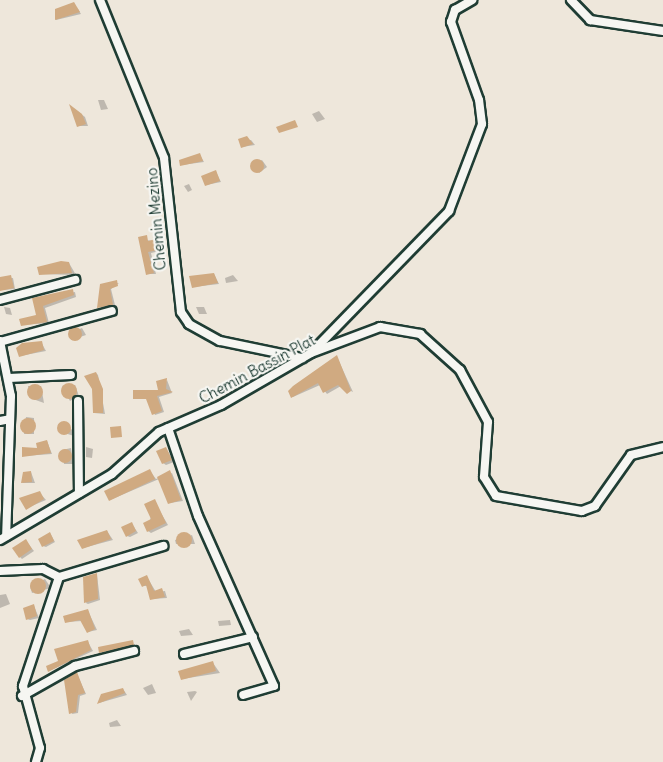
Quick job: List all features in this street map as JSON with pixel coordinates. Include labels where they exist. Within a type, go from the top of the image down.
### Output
[{"type":"street","name":"Chemin Mezino","points":[[100,0],[164,158],[181,312],[189,324],[211,337],[302,358]]},
{"type":"street","points":[[312,353],[449,211],[482,124],[479,100],[451,22],[455,10],[472,0]]},
{"type":"street","points":[[571,0],[590,20],[663,31]]},
{"type":"street","points":[[0,300],[75,280]]},
{"type":"street","points":[[3,538],[9,477],[10,419],[9,378],[0,342],[112,311]]},
{"type":"street","name":"Chemin Bassin Plat","points":[[3,538],[79,493],[168,428],[221,405],[312,353],[380,327],[402,328],[432,342],[460,370],[488,422],[484,477],[496,496],[582,512],[595,506],[631,455],[663,447]]},
{"type":"street","points":[[9,378],[71,375]]},
{"type":"street","points":[[78,401],[79,493]]},
{"type":"street","points":[[0,422],[10,419]]},
{"type":"street","points":[[168,428],[198,516],[274,686],[243,695]]},
{"type":"street","points":[[0,479],[9,477]]},
{"type":"street","points":[[0,571],[43,569],[59,577],[164,546]]},
{"type":"street","points":[[36,762],[40,748],[22,696],[59,577]]},
{"type":"street","points":[[184,654],[253,637]]},
{"type":"street","points":[[22,696],[68,669],[134,651]]},
{"type":"building","points":[[74,2],[80,12],[55,20],[55,9]]},
{"type":"building","points":[[69,104],[82,114],[86,124],[77,127]]},
{"type":"building","points":[[295,120],[298,127],[279,133],[276,127]]},
{"type":"building","points":[[247,136],[253,144],[241,148],[238,139]]},
{"type":"building","points":[[200,153],[203,161],[180,166],[179,160]]},
{"type":"building","points":[[257,159],[262,161],[264,166],[262,171],[257,173],[252,171],[250,166],[252,161]]},
{"type":"building","points":[[216,170],[220,181],[205,186],[201,176]]},
{"type":"building","points":[[147,235],[148,241],[156,239],[158,250],[148,252],[154,273],[146,275],[138,237]]},
{"type":"building","points":[[61,261],[69,262],[72,273],[39,275],[37,267]]},
{"type":"building","points":[[214,273],[218,283],[192,288],[189,276]]},
{"type":"building","points":[[11,275],[14,288],[0,291],[0,277]]},
{"type":"building","points":[[117,280],[118,286],[110,289],[113,305],[97,308],[100,284]]},
{"type":"building","points":[[73,289],[74,295],[43,306],[47,322],[21,326],[19,319],[36,315],[32,298]]},
{"type":"building","points":[[72,327],[78,327],[82,334],[78,341],[72,341],[68,337],[68,331]]},
{"type":"building","points":[[42,341],[44,350],[19,357],[16,348],[22,343]]},
{"type":"building","points":[[337,355],[351,391],[347,394],[338,385],[323,393],[318,383],[291,398],[288,391],[293,386]]},
{"type":"building","points":[[96,372],[103,389],[103,413],[93,413],[92,389],[84,376]]},
{"type":"building","points":[[167,378],[166,389],[173,392],[157,396],[162,411],[152,415],[146,399],[133,399],[133,390],[158,390],[156,381]]},
{"type":"building","points":[[69,383],[75,385],[77,391],[75,397],[69,399],[63,397],[61,391],[63,385]]},
{"type":"building","points":[[32,384],[38,384],[43,392],[41,398],[32,400],[27,395],[27,389]]},
{"type":"building","points":[[28,418],[34,420],[36,426],[34,432],[28,434],[22,432],[20,426],[22,420]]},
{"type":"building","points":[[61,421],[67,421],[71,428],[67,435],[61,435],[57,431],[57,425]]},
{"type":"building","points":[[121,426],[122,437],[111,438],[110,427]]},
{"type":"building","points":[[47,440],[51,453],[22,457],[22,447],[37,448],[36,443]]},
{"type":"building","points":[[166,447],[172,460],[162,464],[156,451]]},
{"type":"building","points":[[62,449],[68,449],[72,456],[68,463],[62,463],[58,459],[58,453]]},
{"type":"building","points":[[150,469],[155,479],[109,501],[104,491]]},
{"type":"building","points":[[170,470],[181,500],[168,504],[157,477]]},
{"type":"building","points":[[31,471],[32,482],[21,483],[23,472]]},
{"type":"building","points":[[40,491],[44,499],[26,510],[19,498]]},
{"type":"building","points":[[155,499],[166,523],[147,532],[143,523],[151,519],[144,504]]},
{"type":"building","points":[[132,522],[136,531],[126,537],[121,527]]},
{"type":"building","points":[[107,530],[111,539],[82,549],[77,540]]},
{"type":"building","points":[[50,532],[54,541],[42,547],[38,539]]},
{"type":"building","points":[[184,532],[192,540],[184,548],[176,540]]},
{"type":"building","points":[[26,539],[32,549],[19,558],[12,548]]},
{"type":"building","points":[[97,573],[98,599],[84,603],[83,577]]},
{"type":"building","points":[[147,575],[154,591],[162,588],[165,597],[150,600],[146,585],[142,587],[138,579]]},
{"type":"building","points":[[38,578],[46,586],[38,594],[30,586]]},
{"type":"building","points":[[34,604],[37,616],[26,620],[23,608]]},
{"type":"building","points":[[88,609],[95,629],[87,633],[80,620],[65,623],[63,616]]},
{"type":"building","points":[[88,640],[91,650],[48,672],[46,666],[58,661],[54,649]]},
{"type":"building","points":[[133,640],[134,645],[99,653],[98,647]]},
{"type":"building","points":[[213,661],[216,671],[181,680],[178,671]]},
{"type":"building","points":[[77,672],[85,693],[78,695],[76,712],[69,714],[64,680]]},
{"type":"building","points":[[123,688],[125,693],[97,704],[101,694]]}]
